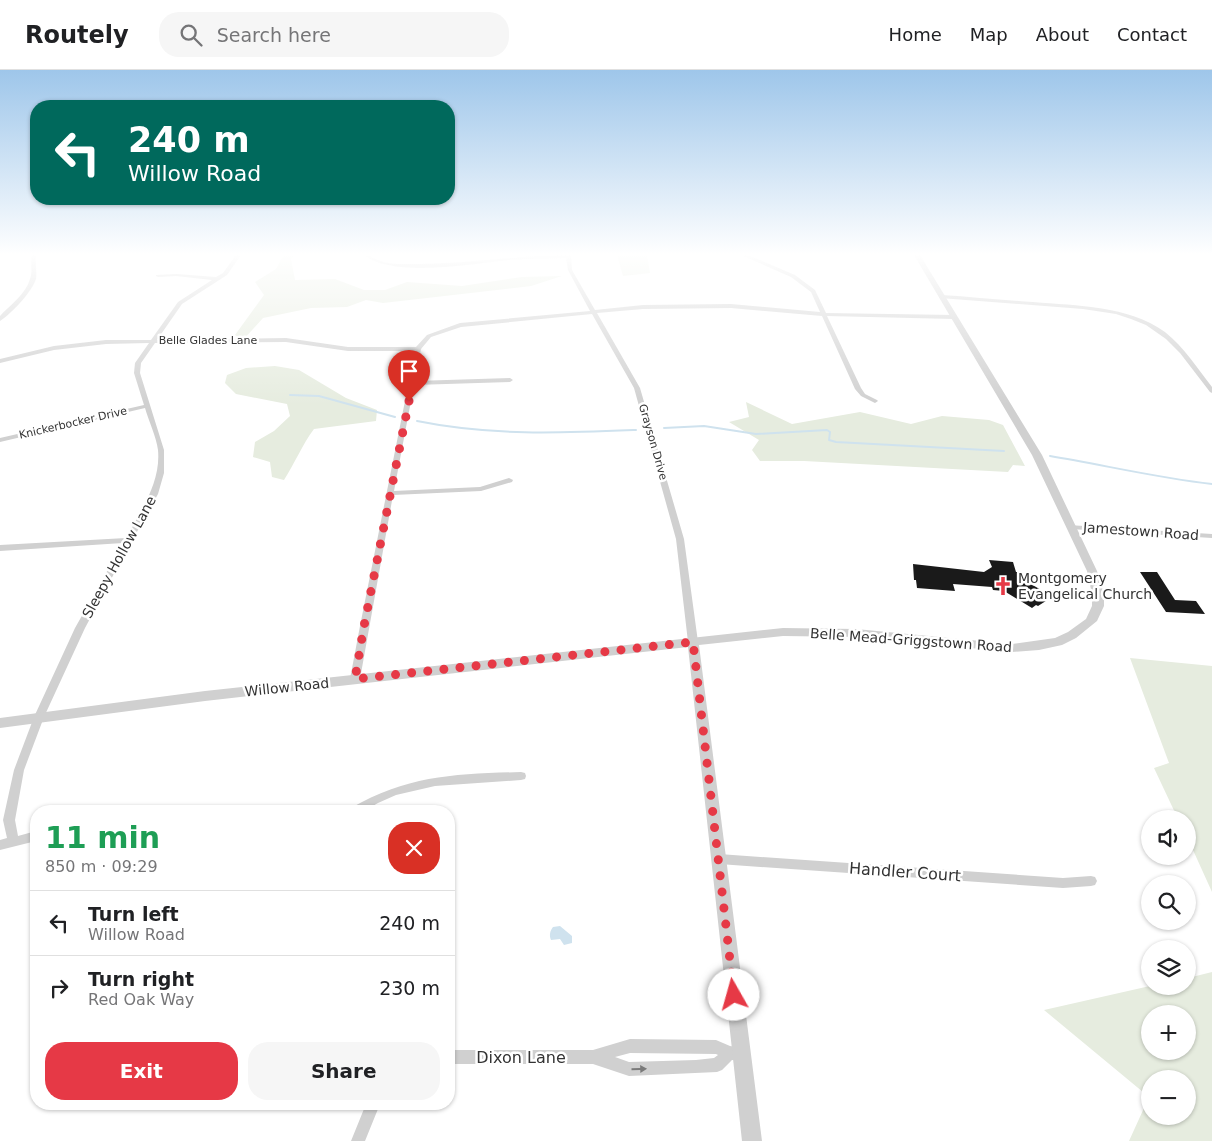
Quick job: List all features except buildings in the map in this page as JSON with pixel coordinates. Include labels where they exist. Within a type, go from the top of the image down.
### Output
[{"type":"street","points":[[0,320],[13,305]]},
{"type":"street","name":"Sleepy Hollow Lane","points":[[13,841],[9,820],[19,770],[39,717],[80,628],[154,494],[162,460],[159,440],[137,373],[137,367],[179,305]]},
{"type":"street","name":"Grayson Drive","points":[[590,305],[637,388],[680,539],[693,642]]},
{"type":"street","points":[[821,305],[858,389],[863,395],[875,401]]},
{"type":"street","name":"Belle Mead-Griggstown Road","points":[[693,642],[784,632],[821,631],[1012,648],[1058,642],[1085,627],[1091,621],[1098,606],[1098,594],[1092,571],[1037,455],[947,305]]},
{"type":"street","points":[[1046,305],[1086,308],[1132,318],[1156,328],[1168,337],[1211,389]]},
{"type":"street","points":[[355,679],[418,349],[429,336],[454,326],[643,307],[731,306],[824,314],[954,317]]},
{"type":"street","name":"Belle Glades Lane","points":[[0,361],[76,345],[153,341],[286,340],[348,349],[418,349]]},
{"type":"street","points":[[412,384],[510,380]]},
{"type":"street","name":"Knickerbocker Drive","points":[[0,440],[147,406]]},
{"type":"street","points":[[390,493],[481,489],[509,480]]},
{"type":"street","name":"Jamestown Road","points":[[1071,527],[1212,536]]},
{"type":"street","points":[[0,548],[130,540]]},
{"type":"street","points":[[693,642],[718,859],[736,1053],[752,1141]]},
{"type":"street","name":"Willow Road","points":[[0,723],[355,679],[693,642]]},
{"type":"street","points":[[364,805],[401,789],[435,780],[521,776]]},
{"type":"street","points":[[0,845],[30,837]]},
{"type":"street","name":"Handler Court","points":[[718,859],[1063,883],[1091,881]]},
{"type":"street","name":"Dixon Lane","points":[[455,1057],[593,1057],[630,1046],[716,1047],[736,1053]]},
{"type":"street","name":"Dixon Lane","points":[[593,1057],[629,1069],[717,1065],[736,1053]]},
{"type":"street","points":[[358,1141],[371,1110]]},
{"type":"shaded area","points":[[257,305],[352,305],[347,307],[311,308],[263,318],[243,340],[235,335]]},
{"type":"shaded area","points":[[275,366],[299,370],[346,398],[377,410],[376,421],[314,429],[284,480],[272,477],[270,462],[253,457],[255,442],[274,431],[290,416],[287,404],[236,394],[225,383],[227,375],[246,368]]},
{"type":"shaded area","points":[[746,402],[792,424],[860,412],[911,424],[942,416],[989,420],[1003,425],[1025,466],[1013,465],[1008,472],[804,461],[760,461],[752,450],[759,440],[729,422],[749,417]]},
{"type":"shaded area","points":[[1130,658],[1212,666],[1212,892],[1196,857],[1196,810],[1174,810],[1154,768],[1169,763]]},
{"type":"shaded area","points":[[1212,972],[1212,1141],[1129,1141],[1141,1115],[1141,1125],[1196,1125],[1196,1070],[1141,1070],[1141,1090],[1044,1010],[1141,988],[1141,995],[1196,995],[1196,976]]},
{"type":"water","points":[[560,926],[572,936],[572,943],[564,945],[560,939],[551,940],[550,935],[553,927]]},
{"type":"waterway","points":[[290,395],[319,396],[395,417]]},
{"type":"waterway","points":[[417,421],[445,426],[499,431],[636,430]]},
{"type":"waterway","points":[[664,428],[704,426],[756,434],[827,430],[830,432],[829,440],[836,442],[1004,451]]},
{"type":"waterway","points":[[1050,456],[1151,475],[1212,484]]},
{"type":"place","name":"Montgomery Evangelical Church","points":[[1003,586]]},
{"type":"route","points":[[409,401],[355,679],[693,642],[734,995]]}]
